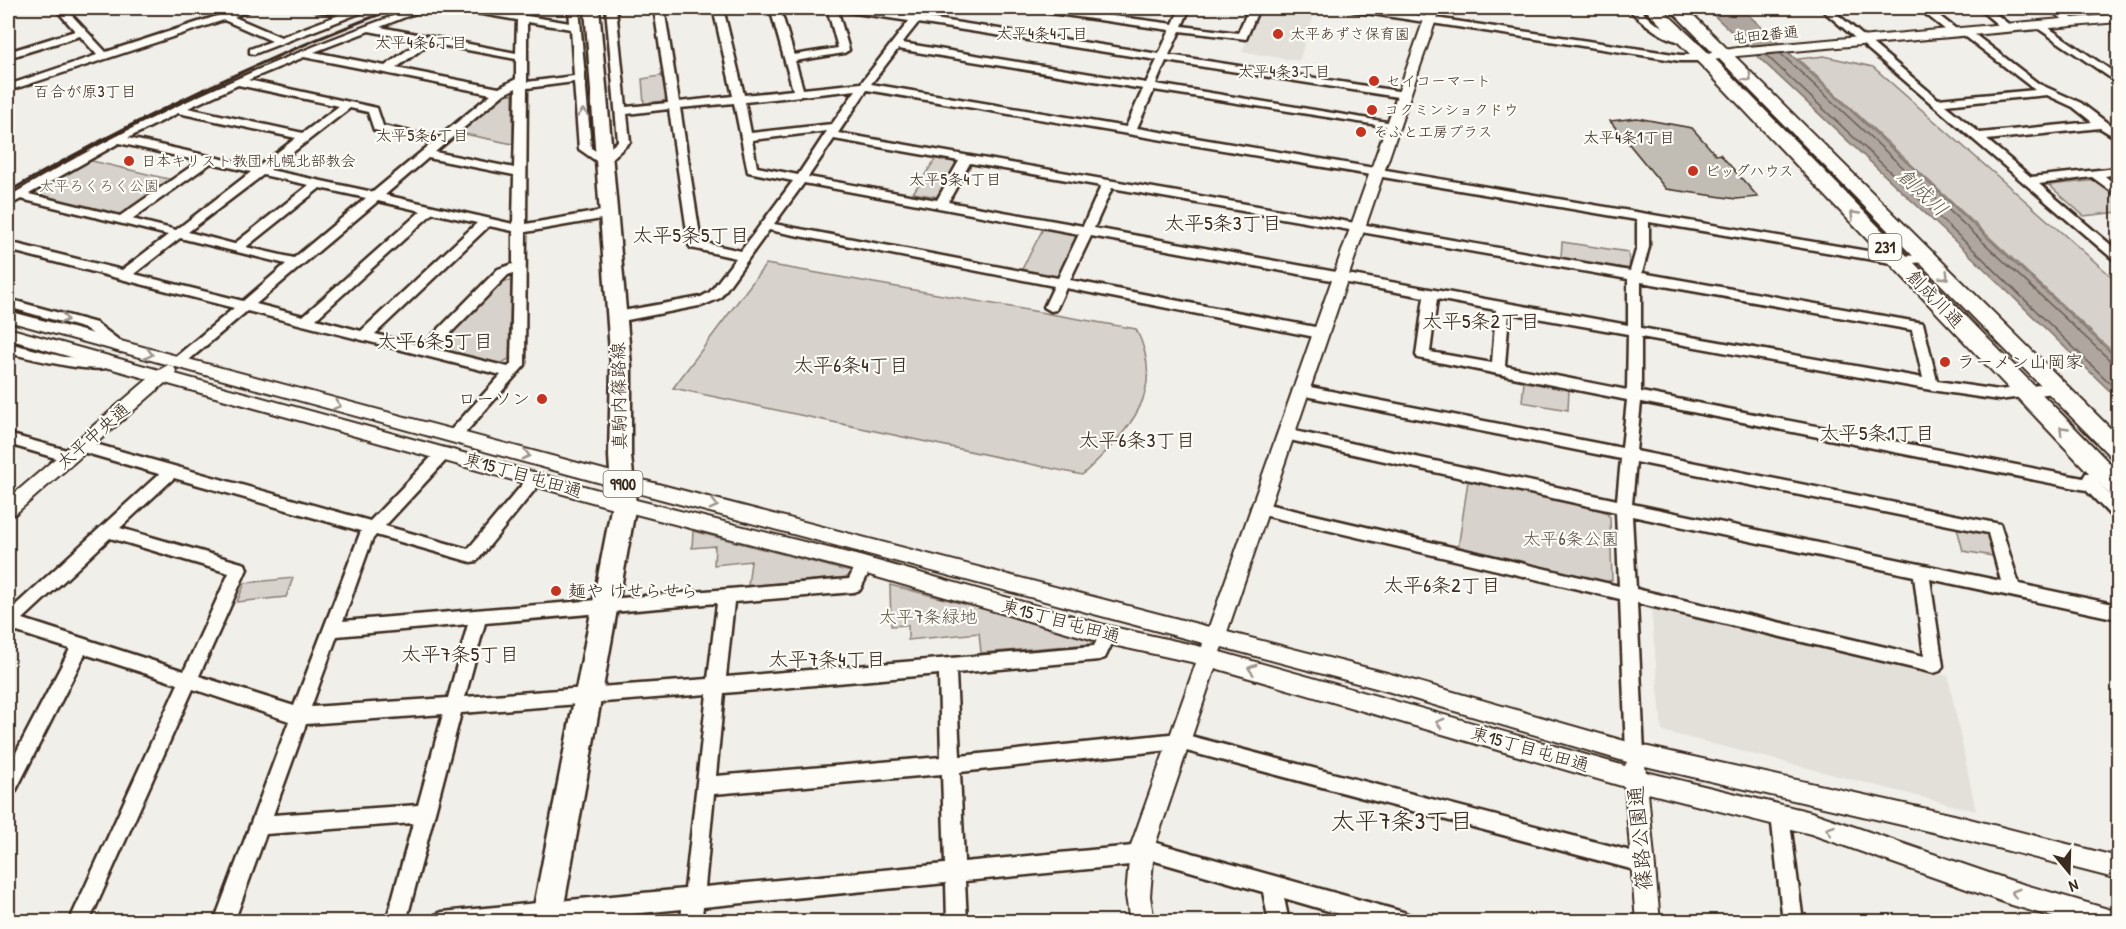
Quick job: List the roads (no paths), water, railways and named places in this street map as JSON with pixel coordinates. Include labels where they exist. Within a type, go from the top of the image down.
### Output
[{"type":"highway","name":"創成川通","points":[[1652,8],[2118,487]]},
{"type":"highway","name":"創成川通","points":[[1677,8],[2118,450]]},
{"type":"main road","name":"真駒内篠路線","points":[[547,917],[623,493],[620,456],[621,366],[592,8]]},
{"type":"street","points":[[60,8],[104,56]]},
{"type":"street","points":[[8,88],[245,8]]},
{"type":"street","points":[[317,8],[348,14]]},
{"type":"street","points":[[254,51],[368,8]]},
{"type":"street","points":[[13,199],[117,139],[235,81],[365,28],[423,8]]},
{"type":"street","points":[[465,8],[575,27]]},
{"type":"street","points":[[574,8],[585,149],[603,161],[624,142],[611,8]]},
{"type":"street","points":[[659,8],[695,245],[745,256]]},
{"type":"street","points":[[718,8],[739,99],[752,170],[1931,385],[2000,395],[2056,388]]},
{"type":"street","points":[[775,8],[799,93]]},
{"type":"street","points":[[789,58],[844,50],[832,8]]},
{"type":"street","points":[[842,8],[1404,95]]},
{"type":"street","points":[[617,317],[704,302],[715,295],[800,180],[864,86],[924,8]]},
{"type":"street","points":[[1036,8],[1242,37],[1254,8]]},
{"type":"street","points":[[1113,18],[1118,8]]},
{"type":"street","points":[[1130,131],[1185,8]]},
{"type":"street","points":[[1353,8],[1432,14],[1680,58],[1702,58]]},
{"type":"street","points":[[1633,8],[1650,24],[1682,39]]},
{"type":"street","points":[[1825,8],[2118,257]]},
{"type":"street","points":[[1923,8],[2035,86],[2077,105],[2118,136]]},
{"type":"street","points":[[1983,8],[2008,28]]},
{"type":"street","points":[[2053,8],[2073,22]]},
{"type":"street","points":[[1142,921],[1138,896],[1141,851],[1338,278],[1432,14]]},
{"type":"street","points":[[224,16],[281,41]]},
{"type":"street","points":[[224,921],[365,537],[518,365],[522,18]]},
{"type":"street","name":"屯田2番通","points":[[1702,58],[1745,52],[2118,18]]},
{"type":"street","points":[[2040,25],[2118,80]]},
{"type":"street","points":[[365,28],[521,57]]},
{"type":"street","points":[[10,50],[82,32]]},
{"type":"street","points":[[387,70],[429,39]]},
{"type":"street","points":[[894,45],[1394,126]]},
{"type":"street","points":[[301,53],[500,93]]},
{"type":"street","points":[[178,362],[500,93],[521,84],[581,78]]},
{"type":"street","points":[[235,81],[373,110],[378,128],[441,142]]},
{"type":"street","points":[[622,111],[864,86],[1898,260],[1927,258]]},
{"type":"street","points":[[1937,102],[2049,92]]},
{"type":"street","points":[[124,275],[347,105]]},
{"type":"street","points":[[177,109],[305,137]]},
{"type":"street","points":[[1978,137],[2103,124]]},
{"type":"street","points":[[746,137],[834,131],[966,159],[1108,185],[1918,326],[1931,385]]},
{"type":"street","points":[[117,139],[519,229],[608,214]]},
{"type":"street","points":[[426,154],[520,173]]},
{"type":"street","points":[[940,206],[966,159]]},
{"type":"street","points":[[123,220],[208,160]]},
{"type":"street","points":[[2030,182],[2118,171]]},
{"type":"street","points":[[2095,174],[2118,192]]},
{"type":"street","points":[[236,248],[318,184]]},
{"type":"street","points":[[1051,307],[1108,185]]},
{"type":"street","points":[[13,199],[123,220],[297,263]]},
{"type":"street","points":[[306,321],[430,209]]},
{"type":"street","points":[[1635,754],[1624,508],[1634,396],[1635,277],[1643,247],[1643,217]]},
{"type":"street","points":[[364,336],[486,222]]},
{"type":"street","points":[[767,226],[1320,333]]},
{"type":"street","points":[[8,246],[511,373]]},
{"type":"street","points":[[424,351],[502,272],[519,266]]},
{"type":"street","points":[[1431,295],[1424,355],[2091,485],[2118,514]]},
{"type":"street","points":[[8,303],[92,326],[118,355]]},
{"type":"street","points":[[1498,370],[1503,308]]},
{"type":"street","name":"東15丁目屯田通","points":[[8,316],[118,355],[162,377],[449,445],[536,478],[623,493],[1214,637],[1387,682],[1635,754],[1954,826],[2118,868]]},
{"type":"street","name":"東15丁目屯田通","points":[[8,334],[118,355],[178,362],[449,445],[623,493],[864,566],[1108,635],[1208,657],[1635,779],[1811,823],[2012,893],[2111,921]]},
{"type":"street","points":[[8,348],[64,362],[118,355]]},
{"type":"street","name":"太平中央通","points":[[8,509],[178,362]]},
{"type":"street","points":[[1300,390],[1994,528],[2012,590]]},
{"type":"street","points":[[1285,434],[2118,612]]},
{"type":"street","points":[[8,439],[172,471],[471,556],[536,478]]},
{"type":"street","points":[[2091,485],[2092,459]]},
{"type":"street","points":[[172,471],[8,622],[299,716],[588,697],[1099,653],[1108,635]]},
{"type":"street","points":[[1259,508],[1934,666],[1921,571]]},
{"type":"street","points":[[79,921],[239,569],[107,531]]},
{"type":"street","points":[[331,629],[854,585],[864,566]]},
{"type":"street","points":[[691,921],[726,596]]},
{"type":"street","points":[[396,921],[478,618]]},
{"type":"street","points":[[8,786],[81,645]]},
{"type":"street","points":[[947,666],[957,921]]},
{"type":"street","points":[[705,786],[951,765],[1179,741],[1642,863]]},
{"type":"street","name":"篠路公園通","points":[[1635,754],[1635,779],[1648,921]]},
{"type":"street","points":[[259,825],[425,813]]},
{"type":"street","points":[[1780,815],[1793,921]]},
{"type":"street","points":[[442,921],[547,917],[1141,851],[1271,884],[1382,918],[1403,921]]},
{"type":"street","points":[[1271,884],[1279,921]]},
{"type":"water","name":"創成川","points":[[1706,8],[1741,8],[2118,359],[2118,399],[1974,259]]},
{"type":"railway","points":[[8,192],[102,140],[198,92],[296,48],[396,8]]},
{"type":"place","name":"太平あずさ保育園","points":[[1278,34]]},
{"type":"place","name":"セイコーマート","points":[[1374,81]]},
{"type":"place","name":"コクミンショクドウ","points":[[1372,110]]},
{"type":"place","name":"そふと工房プラス","points":[[1361,132]]},
{"type":"place","name":"日本キリスト教団 札幌北部教会","points":[[129,161]]},
{"type":"place","name":"ビッグハウス","points":[[1693,171]]},
{"type":"place","name":"ラーメン山岡家","points":[[1945,362]]},
{"type":"place","name":"ローソン","points":[[542,399]]},
{"type":"place","name":"麺や けせらせら","points":[[556,591]]},
{"type":"district","name":"太平4条4丁目","points":[[1042,33]]},
{"type":"district","name":"太平4条6丁目","points":[[421,42]]},
{"type":"district","name":"太平4条3丁目","points":[[1284,71]]},
{"type":"district","name":"百合が原3丁目","points":[[85,91]]},
{"type":"district","name":"太平5条6丁目","points":[[422,135]]},
{"type":"district","name":"太平4条1丁目","points":[[1629,137]]},
{"type":"district","name":"太平5条4丁目","points":[[955,179]]},
{"type":"district","name":"太平5条3丁目","points":[[1223,223]]},
{"type":"district","name":"太平5条5丁目","points":[[691,235]]},
{"type":"district","name":"太平5条2丁目","points":[[1481,321]]},
{"type":"district","name":"太平6条5丁目","points":[[435,341]]},
{"type":"district","name":"太平6条4丁目","points":[[851,365]]},
{"type":"district","name":"太平5条1丁目","points":[[1877,433]]},
{"type":"district","name":"太平6条3丁目","points":[[1137,440]]},
{"type":"district","name":"太平6条2丁目","points":[[1442,585]]},
{"type":"district","name":"太平7条5丁目","points":[[460,654]]},
{"type":"district","name":"太平7条4丁目","points":[[827,659]]},
{"type":"district","name":"太平7条3丁目","points":[[1402,821]]},
{"type":"park label","name":"太平ろくろく公園","points":[[99,186]]},
{"type":"park label","name":"太平6条公園","points":[[1571,539]]},
{"type":"park label","name":"太平7条緑地","points":[[928,617]]}]
